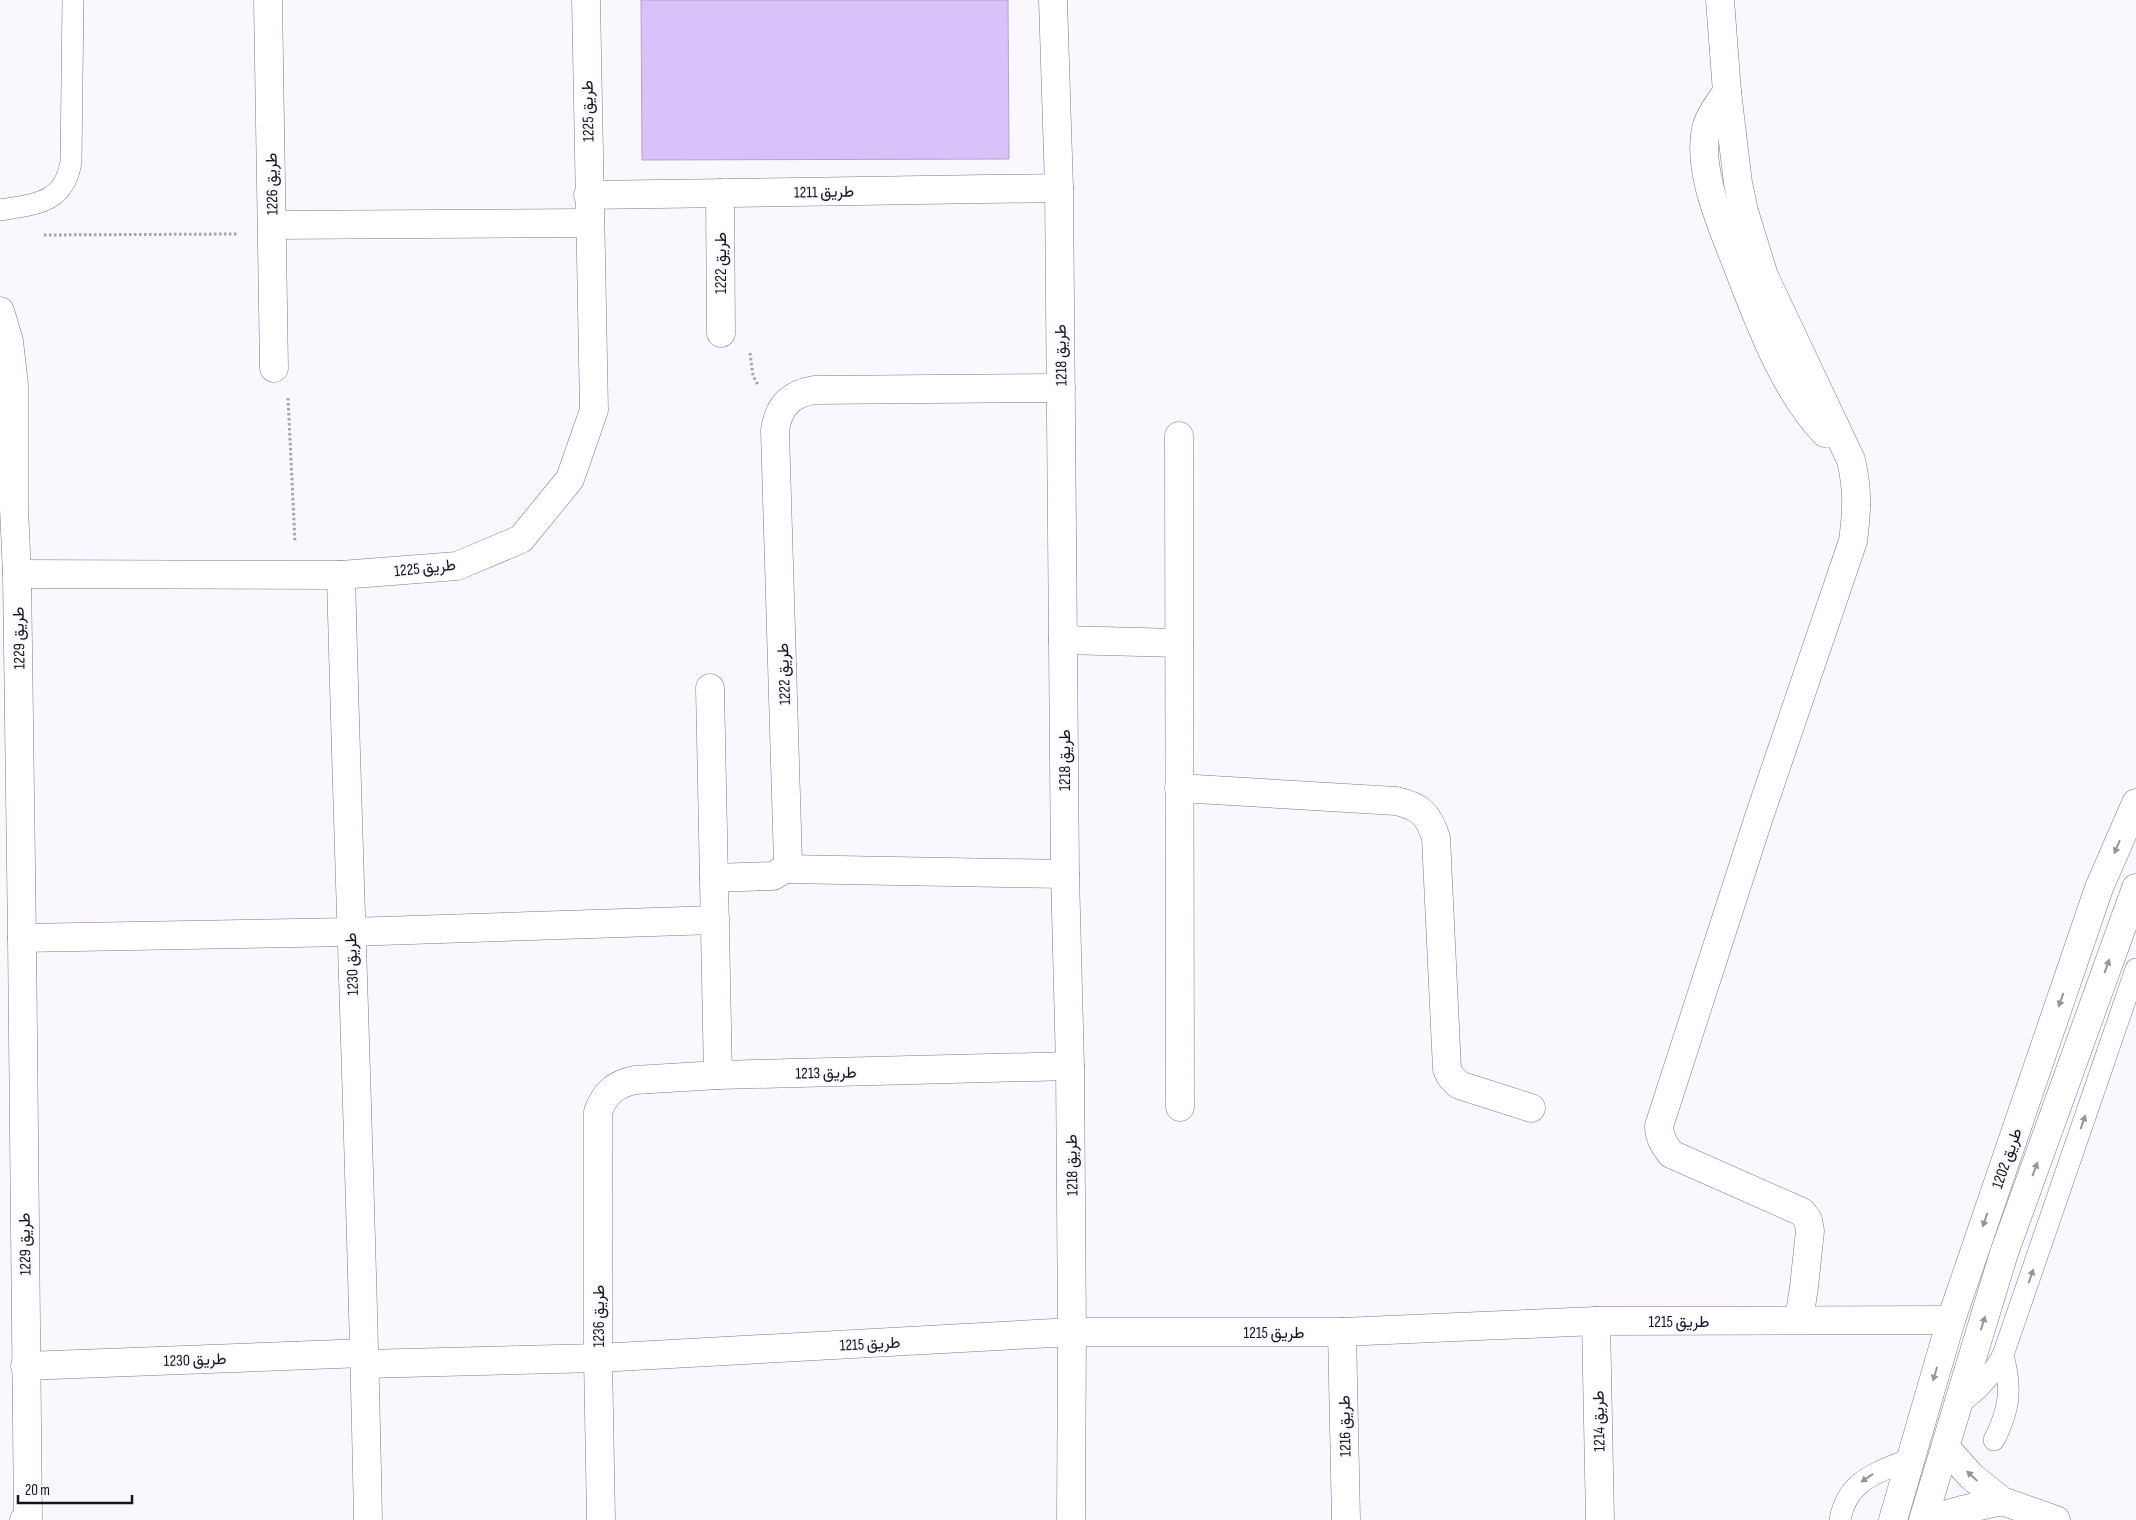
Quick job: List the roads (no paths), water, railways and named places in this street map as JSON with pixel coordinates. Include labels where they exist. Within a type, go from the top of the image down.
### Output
[{"type":"street","name":"طريق 1226","points":[[268,0],[274,368]]},
{"type":"street","name":"طريق 1225","points":[[17,574],[341,575],[458,566],[521,539],[570,479],[594,410],[588,195],[586,0]]},
{"type":"street","name":"طريق 1218","points":[[1053,0],[1059,188],[1065,874],[1070,1066],[1071,1520]]},
{"type":"street","points":[[1720,0],[1726,92],[1706,128],[1706,170],[1722,226],[1755,312],[1793,389],[1820,427],[1851,460],[1857,484],[1858,510],[1853,542],[1759,817],[1659,1126],[1661,1138],[1671,1154],[1805,1215],[1810,1231],[1799,1320]]},
{"type":"street","name":"طريق 1211","points":[[588,195],[1059,188]]},
{"type":"street","name":"طريق 1222","points":[[720,193],[721,333]]},
{"type":"street","points":[[272,229],[590,223]]},
{"type":"street","name":"طريق 1229","points":[[0,311],[9,341],[14,385],[7,508],[17,574],[22,938],[11,968],[25,1366],[28,1520]]},
{"type":"street","name":"طريق 1222","points":[[785,869],[789,858],[775,431],[777,418],[782,407],[791,398],[802,392],[814,390],[1060,388]]},
{"type":"street","points":[[1178,436],[1180,1107]]},
{"type":"street","name":"طريق 1230","points":[[341,575],[350,932],[365,1358],[368,1520]]},
{"type":"street","points":[[1063,640],[1179,643]]},
{"type":"street","points":[[710,688],[718,1075]]},
{"type":"street","points":[[1179,788],[1396,801],[1409,804],[1419,810],[1431,823],[1436,838],[1447,1069],[1451,1077],[1459,1085],[1531,1108]]},
{"type":"street","name":"طريق 1202","points":[[1893,1520],[1951,1320],[2099,888],[2136,803]]},
{"type":"street","points":[[714,878],[773,876],[785,869],[1065,874]]},
{"type":"street","name":"طريق 1202","points":[[1923,1520],[1946,1448],[1956,1406],[2004,1253],[2136,888]]},
{"type":"street","points":[[22,938],[350,932],[715,920]]},
{"type":"street","name":"طريق 1213","points":[[598,1112],[603,1100],[611,1090],[623,1083],[635,1080],[718,1075],[1070,1066]]},
{"type":"street","name":"طريق 1236","points":[[598,1112],[598,1358],[601,1520]]},
{"type":"street","name":"طريق 1215","points":[[365,1358],[598,1358],[1072,1332],[1342,1332],[1596,1321],[1951,1320]]},
{"type":"street","name":"طريق 1214","points":[[1596,1321],[1600,1520]]},
{"type":"street","name":"طريق 1216","points":[[1342,1332],[1346,1520]]},
{"type":"street","name":"طريق 1230","points":[[25,1366],[365,1358]]},
{"type":"street","points":[[1946,1448],[1972,1477],[2002,1501],[2056,1520]]},
{"type":"street","points":[[1928,1520],[2002,1501]]},
{"type":"lane","points":[[0,210],[45,201],[56,194],[64,185],[69,174],[71,162],[73,0]]},
{"type":"lane","points":[[1956,1406],[1984,1384],[1995,1371],[2003,1355],[2136,969]]},
{"type":"lane","points":[[1994,1440],[2004,1421],[2009,1399],[2008,1377],[2003,1355]]},
{"type":"lane","points":[[1840,1520],[1841,1511],[1852,1492],[1865,1478],[1911,1458]]}]
